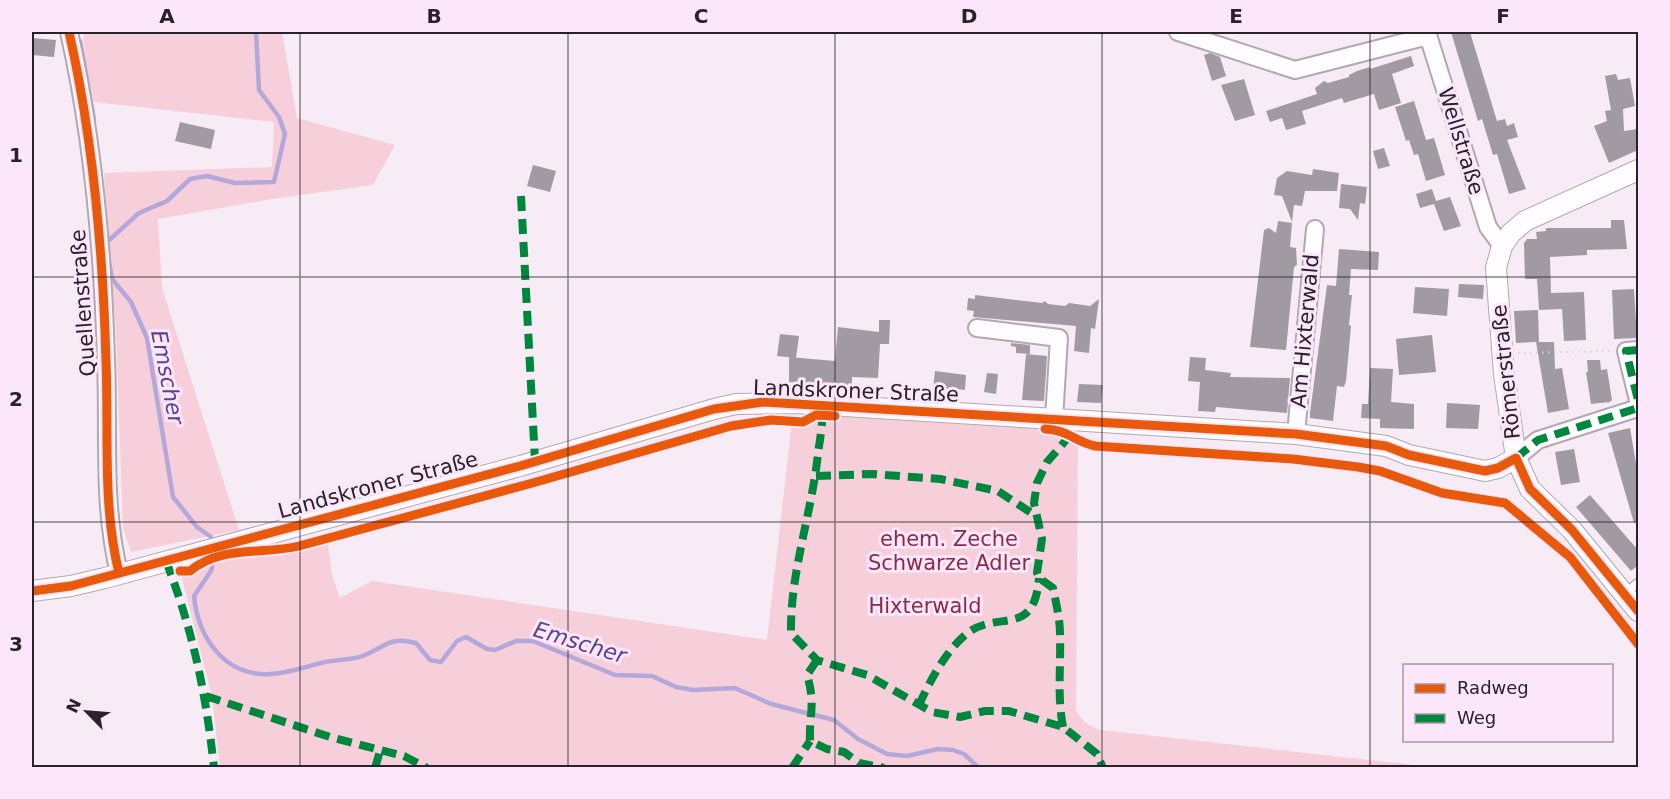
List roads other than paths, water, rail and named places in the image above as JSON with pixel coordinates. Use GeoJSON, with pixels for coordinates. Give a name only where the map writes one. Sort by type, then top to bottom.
{"type":"FeatureCollection","features":[{"type":"Feature","properties":{"kind":"street","name":"Quellenstraße"},"geometry":{"type":"LineString","coordinates":[[69,32],[90,156],[104,297],[110,519],[119,573]]}},
{"type":"Feature","properties":{"kind":"street"},"geometry":{"type":"LineString","coordinates":[[1178,32],[1295,70],[1428,34]]}},
{"type":"Feature","properties":{"kind":"street","name":"Wellstraße"},"geometry":{"type":"LineString","coordinates":[[1428,34],[1488,227],[1502,246]]}},
{"type":"Feature","properties":{"kind":"street"},"geometry":{"type":"LineString","coordinates":[[1502,246],[1511,233],[1525,221],[1638,170]]}},
{"type":"Feature","properties":{"kind":"street","name":"Am Hixterwald"},"geometry":{"type":"LineString","coordinates":[[1296,434],[1315,228]]}},
{"type":"Feature","properties":{"kind":"street","name":"Römerstraße"},"geometry":{"type":"LineString","coordinates":[[1502,246],[1496,268],[1502,353],[1516,458],[1530,489],[1632,588],[1638,611]]}},
{"type":"Feature","properties":{"kind":"street"},"geometry":{"type":"LineString","coordinates":[[977,328],[1059,338],[1054,419]]}},
{"type":"Feature","properties":{"kind":"street"},"geometry":{"type":"LineString","coordinates":[[1632,350],[1638,400]]}},
{"type":"Feature","properties":{"kind":"street","name":"Landskroner Straße"},"geometry":{"type":"LineString","coordinates":[[32,591],[71,586],[418,494],[736,404],[796,403],[1296,434],[1386,446],[1409,455],[1485,471],[1498,468],[1516,458]]}},
{"type":"Feature","properties":{"kind":"street"},"geometry":{"type":"LineString","coordinates":[[1516,458],[1538,440],[1638,408]]}},
{"type":"Feature","properties":{"kind":"waterway","name":"Emscher"},"geometry":{"type":"LineString","coordinates":[[107,242],[139,213],[167,201],[190,179],[207,176],[235,183],[274,182],[285,134],[279,117],[259,90],[256,32]]}},
{"type":"Feature","properties":{"kind":"waterway"},"geometry":{"type":"LineString","coordinates":[[80,41],[94,120]]}},
{"type":"Feature","properties":{"kind":"waterway","name":"Emscher"},"geometry":{"type":"LineString","coordinates":[[109,261],[112,279],[131,302],[147,338],[173,497],[197,527],[211,537]]}},
{"type":"Feature","properties":{"kind":"waterway","name":"Emscher"},"geometry":{"type":"LineString","coordinates":[[214,558],[211,571],[194,596],[197,612],[201,626],[217,652],[227,662],[240,669],[271,674],[290,671],[355,658],[394,641],[416,643],[430,660],[441,662],[457,641],[466,637],[487,649],[495,650],[516,641],[533,641],[615,675],[652,676],[676,687],[693,690],[735,688],[771,704],[834,720],[858,739],[887,754],[907,756],[938,749],[953,750],[964,754],[979,768]]}},
{"type":"Feature","properties":{"kind":"park label","name":"ehem. Zeche Schwarze Adler"},"geometry":{"type":"Point","coordinates":[949,551]}},
{"type":"Feature","properties":{"kind":"park label","name":"Hixterwald"},"geometry":{"type":"Point","coordinates":[925,606]}}]}
